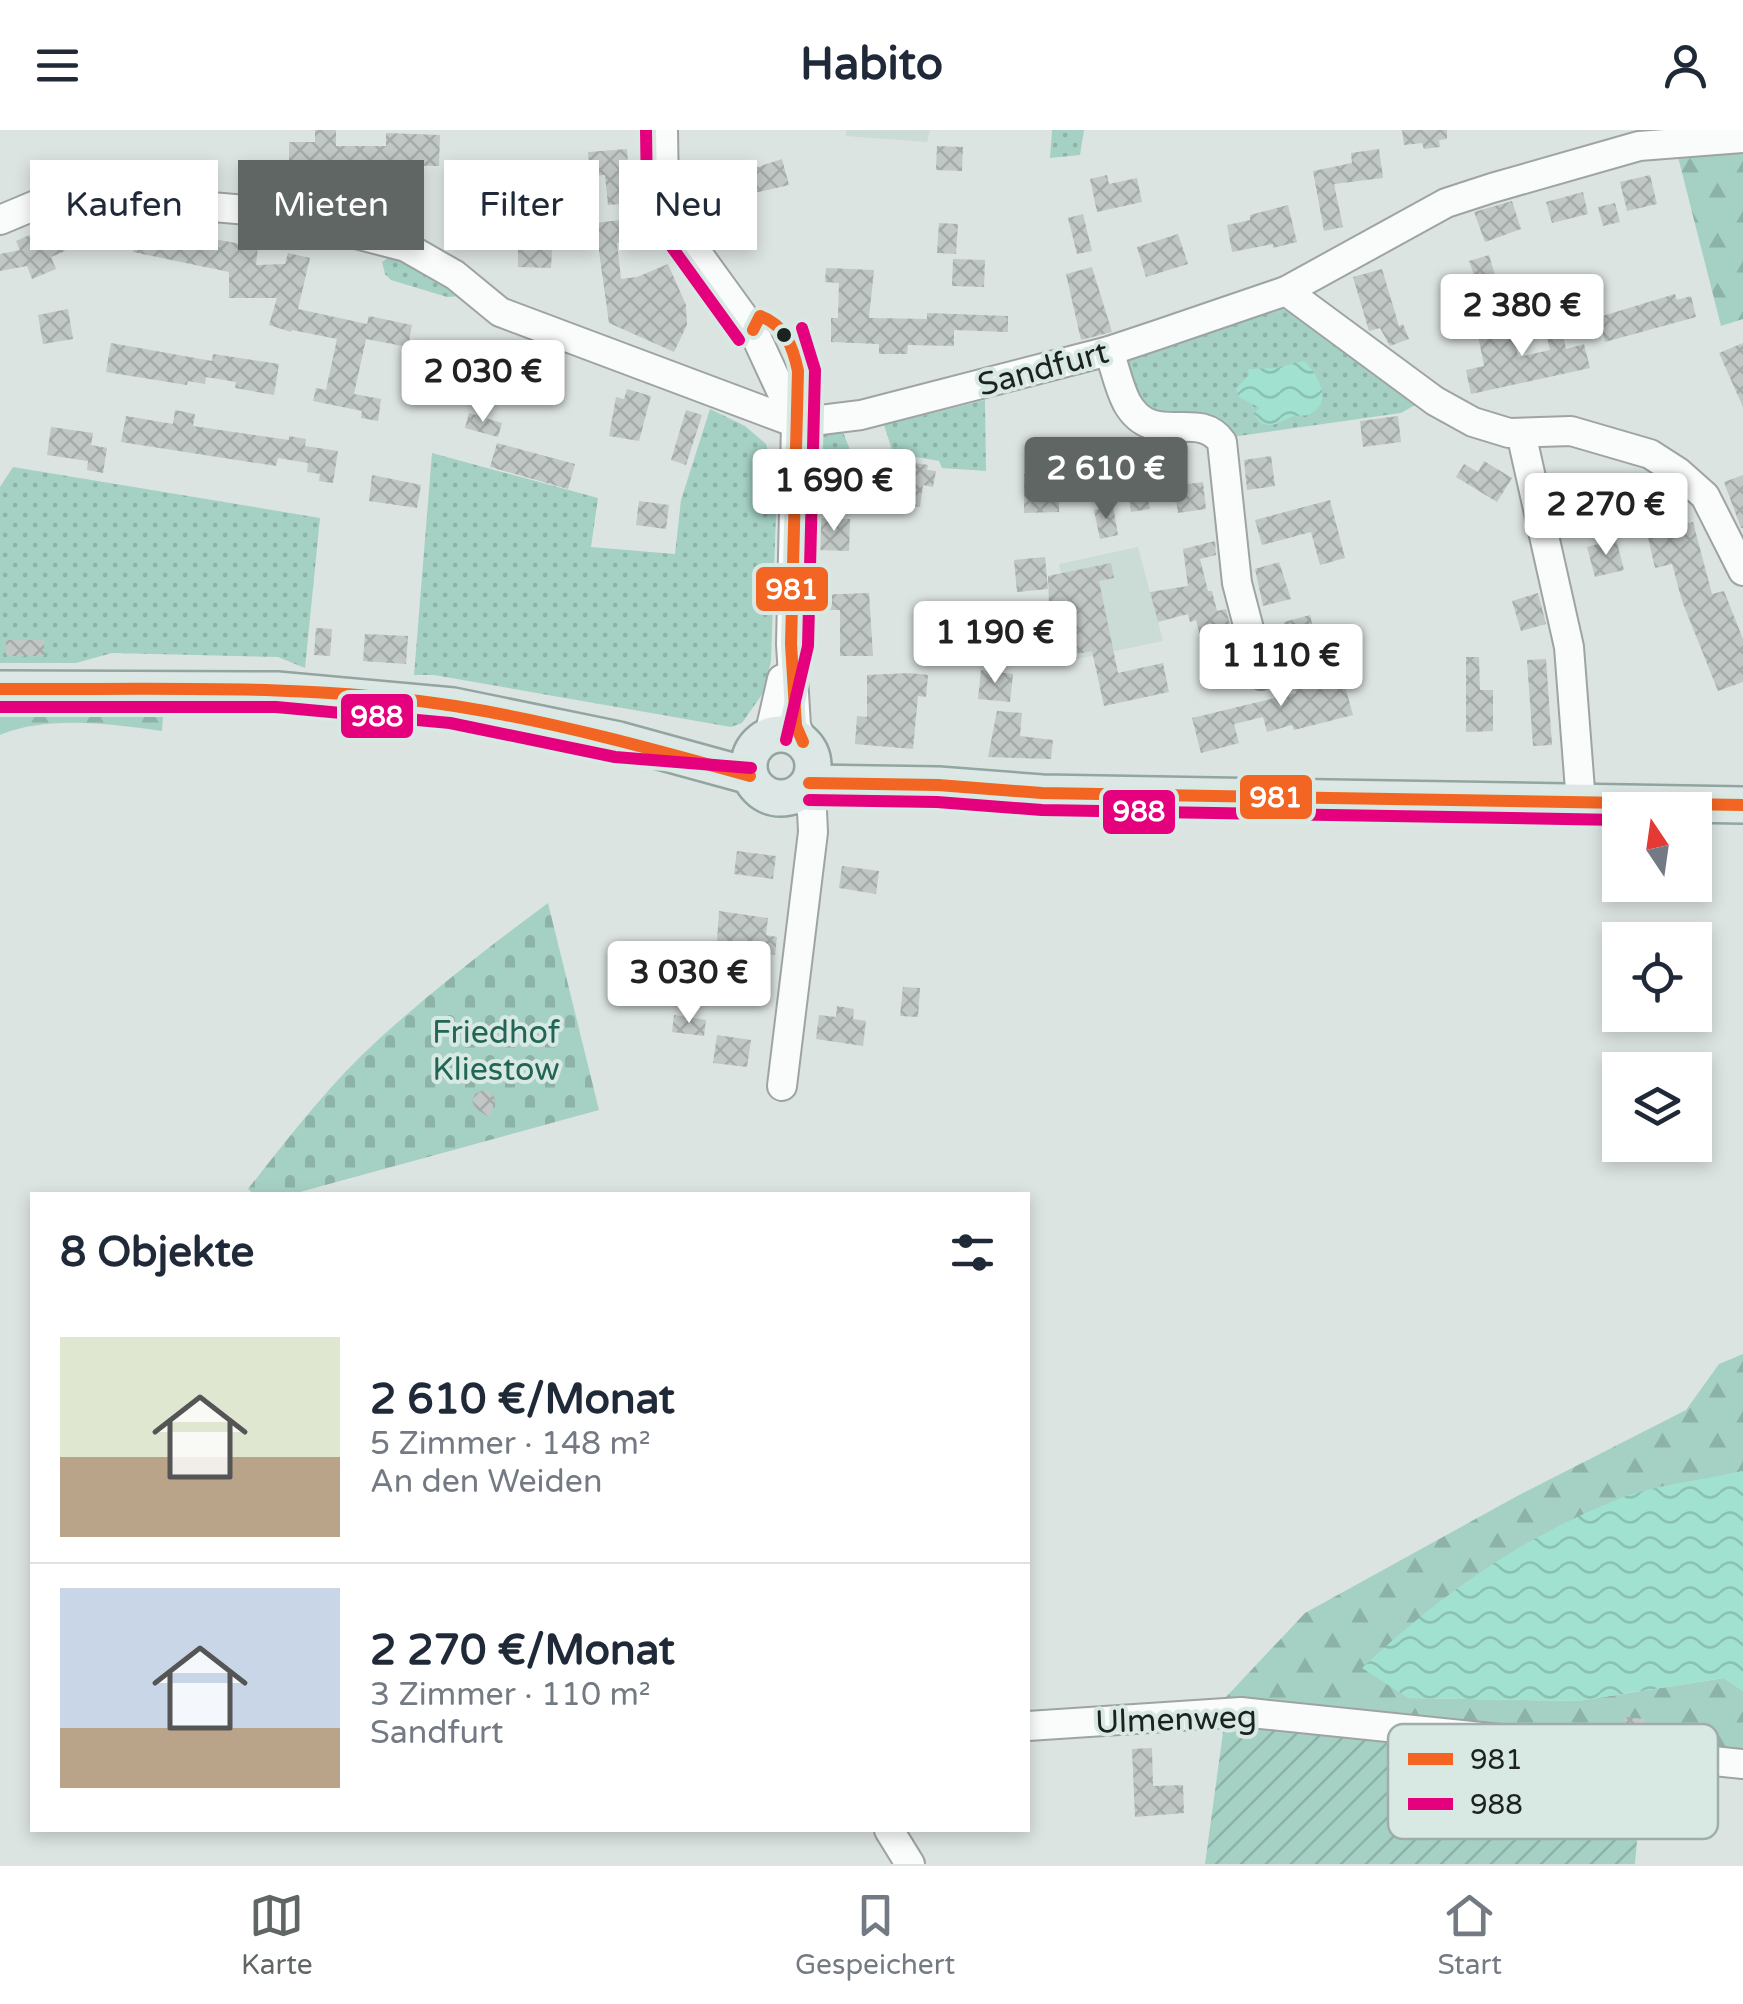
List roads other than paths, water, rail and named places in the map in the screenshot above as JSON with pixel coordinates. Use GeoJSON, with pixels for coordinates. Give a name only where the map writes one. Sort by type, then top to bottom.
{"type":"FeatureCollection","features":[{"type":"Feature","properties":{"kind":"main road"},"geometry":{"type":"LineString","coordinates":[[0,688],[277,690],[453,706],[618,740],[757,754],[787,734],[807,768]]}},
{"type":"Feature","properties":{"kind":"main road"},"geometry":{"type":"LineString","coordinates":[[757,754],[768,796],[786,798],[807,768]]}},
{"type":"Feature","properties":{"kind":"main road"},"geometry":{"type":"LineString","coordinates":[[807,768],[938,785],[1042,793],[1743,805]]}},
{"type":"Feature","properties":{"kind":"street"},"geometry":{"type":"LineString","coordinates":[[663,130],[664,190],[682,232],[753,330],[796,423],[791,644],[796,726],[807,768],[813,832],[782,1086]]}},
{"type":"Feature","properties":{"kind":"street"},"geometry":{"type":"LineString","coordinates":[[1640,146],[1698,130]]}},
{"type":"Feature","properties":{"kind":"street","name":"Sandfurt"},"geometry":{"type":"LineString","coordinates":[[796,423],[861,415],[1109,351],[1286,291],[1446,202],[1640,146],[1743,138]]}},
{"type":"Feature","properties":{"kind":"street"},"geometry":{"type":"LineString","coordinates":[[0,220],[71,194],[271,212],[406,247],[455,275],[500,312],[796,423]]}},
{"type":"Feature","properties":{"kind":"street"},"geometry":{"type":"LineString","coordinates":[[1286,291],[1434,401],[1473,422],[1510,433],[1571,432],[1615,441],[1650,454],[1705,496],[1743,571]]}},
{"type":"Feature","properties":{"kind":"street"},"geometry":{"type":"LineString","coordinates":[[1109,351],[1127,403],[1141,420],[1159,428],[1202,426],[1215,432],[1222,442],[1237,583],[1261,675]]}},
{"type":"Feature","properties":{"kind":"street"},"geometry":{"type":"LineString","coordinates":[[1520,433],[1568,647],[1582,803]]}},
{"type":"Feature","properties":{"kind":"street"},"geometry":{"type":"LineString","coordinates":[[757,754],[791,644]]}},
{"type":"Feature","properties":{"kind":"street","name":"Ulmenweg"},"geometry":{"type":"LineString","coordinates":[[1030,1726],[1241,1712],[1388,1727]]}},
{"type":"Feature","properties":{"kind":"street","name":"Ulmenweg"},"geometry":{"type":"LineString","coordinates":[[1718,1761],[1743,1764]]}},
{"type":"Feature","properties":{"kind":"street"},"geometry":{"type":"LineString","coordinates":[[890,1832],[910,1864]]}},
{"type":"Feature","properties":{"kind":"water"},"geometry":{"type":"Polygon","coordinates":[[[1304,361],[1319,381],[1321,404],[1308,415],[1273,425],[1261,423],[1253,414],[1260,408],[1239,397],[1236,389],[1249,375],[1248,369],[1304,361]]]}},
{"type":"Feature","properties":{"kind":"water"},"geometry":{"type":"Polygon","coordinates":[[[1743,1471],[1743,1691],[1724,1678],[1578,1701],[1408,1698],[1362,1668],[1451,1593],[1546,1533],[1630,1495],[1743,1471]]]}},
{"type":"Feature","properties":{"kind":"park label","name":"Friedhof Kliestow"},"geometry":{"type":"Point","coordinates":[496,1050]}}]}
